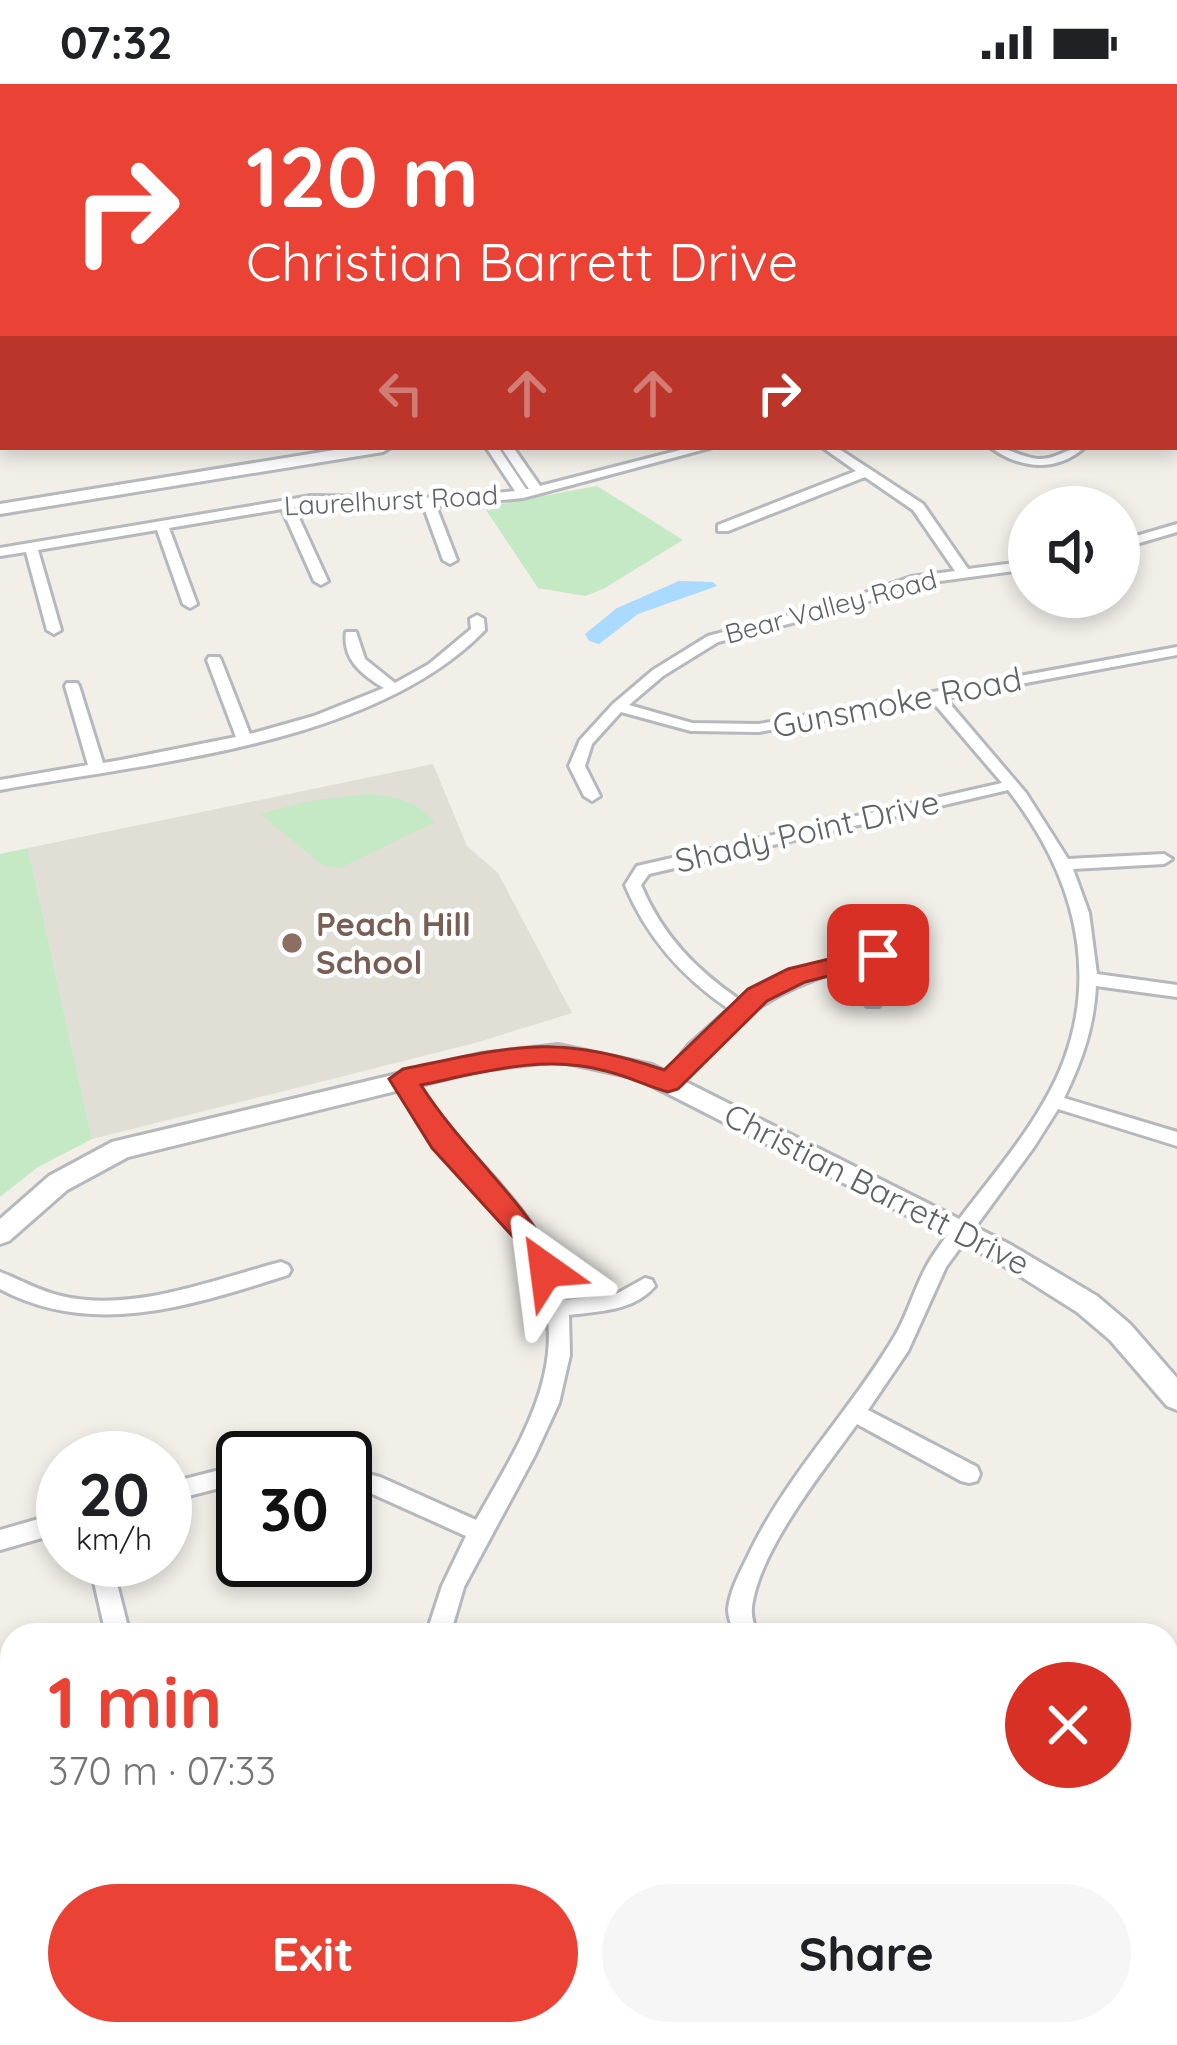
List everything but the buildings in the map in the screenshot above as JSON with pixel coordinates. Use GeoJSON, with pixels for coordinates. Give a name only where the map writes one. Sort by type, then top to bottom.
{"type":"FeatureCollection","features":[{"type":"Feature","properties":{"kind":"street"},"geometry":{"type":"LineString","coordinates":[[495,450],[530,492]]}},
{"type":"Feature","properties":{"kind":"street"},"geometry":{"type":"LineString","coordinates":[[509,450],[530,492]]}},
{"type":"Feature","properties":{"kind":"street","name":"Laurelhurst Road"},"geometry":{"type":"LineString","coordinates":[[0,552],[334,499],[428,502],[530,492],[695,450]]}},
{"type":"Feature","properties":{"kind":"street"},"geometry":{"type":"LineString","coordinates":[[833,450],[918,507],[963,572]]}},
{"type":"Feature","properties":{"kind":"street"},"geometry":{"type":"LineString","coordinates":[[1003,450],[1036,464],[1074,450]]}},
{"type":"Feature","properties":{"kind":"street"},"geometry":{"type":"LineString","coordinates":[[0,509],[336,451]]}},
{"type":"Feature","properties":{"kind":"street"},"geometry":{"type":"LineString","coordinates":[[723,528],[866,472]]}},
{"type":"Feature","properties":{"kind":"street"},"geometry":{"type":"LineString","coordinates":[[428,502],[450,560]]}},
{"type":"Feature","properties":{"kind":"street"},"geometry":{"type":"LineString","coordinates":[[287,505],[321,581]]}},
{"type":"Feature","properties":{"kind":"street"},"geometry":{"type":"LineString","coordinates":[[161,525],[190,604]]}},
{"type":"Feature","properties":{"kind":"street"},"geometry":{"type":"LineString","coordinates":[[1140,539],[1177,528]]}},
{"type":"Feature","properties":{"kind":"street"},"geometry":{"type":"LineString","coordinates":[[31,547],[54,630]]}},
{"type":"Feature","properties":{"kind":"street","name":"Bear Valley Road"},"geometry":{"type":"LineString","coordinates":[[592,796],[579,774],[579,754],[596,727],[685,655],[727,633],[841,606],[904,582],[1008,567]]}},
{"type":"Feature","properties":{"kind":"street"},"geometry":{"type":"LineString","coordinates":[[0,785],[325,719],[394,689],[461,649],[478,631],[478,619]]}},
{"type":"Feature","properties":{"kind":"street"},"geometry":{"type":"LineString","coordinates":[[351,635],[350,646],[361,666],[394,689]]}},
{"type":"Feature","properties":{"kind":"street","name":"Gunsmoke Road"},"geometry":{"type":"LineString","coordinates":[[618,707],[674,724],[730,730],[779,725],[1177,651]]}},
{"type":"Feature","properties":{"kind":"street"},"geometry":{"type":"LineString","coordinates":[[214,660],[244,739]]}},
{"type":"Feature","properties":{"kind":"street"},"geometry":{"type":"LineString","coordinates":[[71,686],[97,766]]}},
{"type":"Feature","properties":{"kind":"street"},"geometry":{"type":"LineString","coordinates":[[743,1623],[739,1612],[758,1560],[901,1344],[936,1266],[1033,1141],[1075,1060],[1089,980],[1081,914],[1063,864],[1011,785],[935,694]]}},
{"type":"Feature","properties":{"kind":"street","name":"Shady Point Drive"},"geometry":{"type":"LineString","coordinates":[[739,1008],[692,976],[670,950],[633,885],[643,870],[1011,785]]}},
{"type":"Feature","properties":{"kind":"street"},"geometry":{"type":"LineString","coordinates":[[1063,864],[1164,859]]}},
{"type":"Feature","properties":{"kind":"street"},"geometry":{"type":"LineString","coordinates":[[668,1082],[739,1008],[797,975],[909,948]]}},
{"type":"Feature","properties":{"kind":"street"},"geometry":{"type":"LineString","coordinates":[[847,962],[873,1002]]}},
{"type":"Feature","properties":{"kind":"street"},"geometry":{"type":"LineString","coordinates":[[1089,980],[1177,991]]}},
{"type":"Feature","properties":{"kind":"street","name":"Christian Barrett Drive"},"geometry":{"type":"LineString","coordinates":[[0,1234],[58,1183],[121,1149],[403,1079],[520,1055],[558,1053],[608,1061],[668,1082],[963,1231],[1087,1304],[1120,1332],[1177,1398]]}},
{"type":"Feature","properties":{"kind":"street"},"geometry":{"type":"LineString","coordinates":[[403,1079],[442,1140],[526,1231],[546,1270],[562,1336],[542,1428],[478,1531],[456,1574],[442,1623]]}},
{"type":"Feature","properties":{"kind":"street"},"geometry":{"type":"LineString","coordinates":[[1056,1102],[1177,1139]]}},
{"type":"Feature","properties":{"kind":"street"},"geometry":{"type":"LineString","coordinates":[[0,1280],[46,1303],[107,1310],[280,1270]]}},
{"type":"Feature","properties":{"kind":"street"},"geometry":{"type":"LineString","coordinates":[[556,1309],[622,1300],[645,1286]]}},
{"type":"Feature","properties":{"kind":"street"},"geometry":{"type":"LineString","coordinates":[[854,1412],[969,1474]]}},
{"type":"Feature","properties":{"kind":"street"},"geometry":{"type":"LineString","coordinates":[[372,1484],[478,1531]]}},
{"type":"Feature","properties":{"kind":"street"},"geometry":{"type":"LineString","coordinates":[[0,1540],[36,1530]]}},
{"type":"Feature","properties":{"kind":"street"},"geometry":{"type":"LineString","coordinates":[[106,1587],[115,1623]]}},
{"type":"Feature","properties":{"kind":"shaded area","name":"Peach Hill School"},"geometry":{"type":"Polygon","coordinates":[[[433,764],[467,846],[498,873],[572,1013],[475,1043],[92,1139],[28,848],[433,764]]]}},
{"type":"Feature","properties":{"kind":"green space"},"geometry":{"type":"Polygon","coordinates":[[[597,486],[683,540],[585,596],[538,588],[484,507],[597,486]]]}},
{"type":"Feature","properties":{"kind":"green space"},"geometry":{"type":"Polygon","coordinates":[[[368,794],[405,801],[435,822],[340,868],[324,866],[260,814],[309,801],[368,794]]]}},
{"type":"Feature","properties":{"kind":"green space"},"geometry":{"type":"Polygon","coordinates":[[[28,848],[92,1139],[38,1167],[0,1197],[0,854],[28,848]]]}},
{"type":"Feature","properties":{"kind":"water"},"geometry":{"type":"Polygon","coordinates":[[[679,581],[717,586],[638,614],[599,644],[589,641],[585,634],[617,608],[679,581]]]}},
{"type":"Feature","properties":{"kind":"place","name":"Peach Hill School"},"geometry":{"type":"Point","coordinates":[292,943]}},
{"type":"Feature","properties":{"kind":"route"},"geometry":{"type":"LineString","coordinates":[[546,1270],[526,1231],[442,1140],[403,1079],[481,1061],[558,1053],[608,1061],[668,1082],[757,995],[797,975],[878,955]]}}]}
